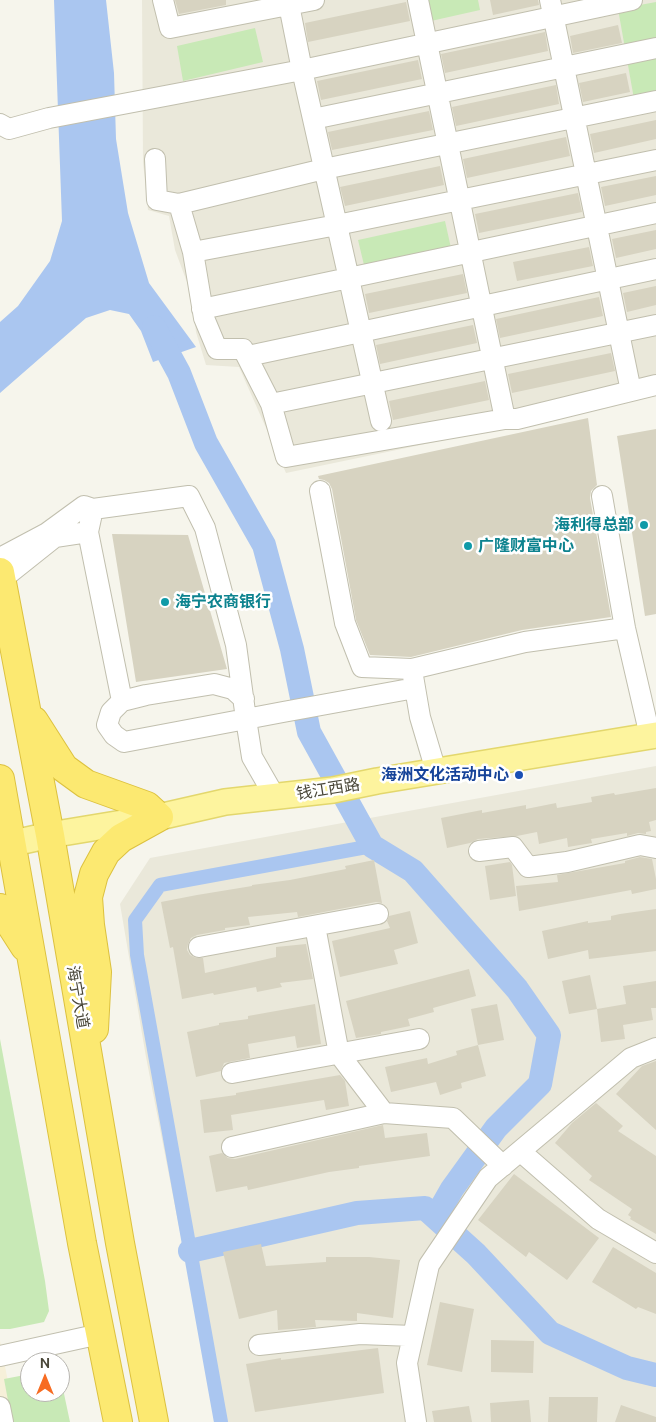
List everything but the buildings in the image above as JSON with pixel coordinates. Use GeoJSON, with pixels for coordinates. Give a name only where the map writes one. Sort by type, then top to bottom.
{"type":"FeatureCollection","features":[{"type":"Feature","properties":{"kind":"highway","name":"海宁大道"},"geometry":{"type":"LineString","coordinates":[[0,570],[50,835],[154,1422]]}},
{"type":"Feature","properties":{"kind":"highway"},"geometry":{"type":"LineString","coordinates":[[25,706],[64,768],[86,784],[147,806],[159,817],[121,838],[106,852],[94,874],[88,897],[97,972],[92,1078]]}},
{"type":"Feature","properties":{"kind":"highway"},"geometry":{"type":"LineString","coordinates":[[0,779],[6,845],[32,960],[82,1243],[118,1422]]}},
{"type":"Feature","properties":{"kind":"highway"},"geometry":{"type":"LineString","coordinates":[[0,908],[32,960]]}},
{"type":"Feature","properties":{"kind":"main road","name":"钱江西路"},"geometry":{"type":"LineString","coordinates":[[6,845],[50,835],[159,817],[225,802],[333,790],[653,735]]}},
{"type":"Feature","properties":{"kind":"street"},"geometry":{"type":"LineString","coordinates":[[164,0],[170,28],[289,2],[314,0]]}},
{"type":"Feature","properties":{"kind":"street"},"geometry":{"type":"LineString","coordinates":[[418,0],[505,419]]}},
{"type":"Feature","properties":{"kind":"street"},"geometry":{"type":"LineString","coordinates":[[0,124],[9,129],[49,118],[302,70],[428,43],[552,8],[632,0]]}},
{"type":"Feature","properties":{"kind":"street"},"geometry":{"type":"LineString","coordinates":[[289,2],[302,70],[381,421]]}},
{"type":"Feature","properties":{"kind":"street"},"geometry":{"type":"LineString","coordinates":[[552,8],[631,392]]}},
{"type":"Feature","properties":{"kind":"street"},"geometry":{"type":"LineString","coordinates":[[313,119],[656,48]]}},
{"type":"Feature","properties":{"kind":"street"},"geometry":{"type":"LineString","coordinates":[[155,159],[158,200],[178,204],[324,169],[656,101]]}},
{"type":"Feature","properties":{"kind":"street"},"geometry":{"type":"LineString","coordinates":[[193,252],[337,225],[656,160]]}},
{"type":"Feature","properties":{"kind":"street"},"geometry":{"type":"LineString","coordinates":[[178,204],[193,252],[204,318],[217,349],[243,349],[248,356],[270,404],[286,457],[505,419],[517,419],[656,385]]}},
{"type":"Feature","properties":{"kind":"street"},"geometry":{"type":"LineString","coordinates":[[202,309],[656,213]]}},
{"type":"Feature","properties":{"kind":"street"},"geometry":{"type":"LineString","coordinates":[[248,356],[656,269]]}},
{"type":"Feature","properties":{"kind":"street"},"geometry":{"type":"LineString","coordinates":[[270,404],[656,326]]}},
{"type":"Feature","properties":{"kind":"street"},"geometry":{"type":"LineString","coordinates":[[320,491],[345,623],[362,667],[414,679]]}},
{"type":"Feature","properties":{"kind":"street"},"geometry":{"type":"LineString","coordinates":[[0,570],[84,506],[93,509],[190,496],[205,528],[236,645],[252,757],[275,797]]}},
{"type":"Feature","properties":{"kind":"street"},"geometry":{"type":"LineString","coordinates":[[602,496],[625,628],[653,735]]}},
{"type":"Feature","properties":{"kind":"street"},"geometry":{"type":"LineString","coordinates":[[93,509],[88,532],[122,701]]}},
{"type":"Feature","properties":{"kind":"street"},"geometry":{"type":"LineString","coordinates":[[0,570],[55,537],[88,532]]}},
{"type":"Feature","properties":{"kind":"street"},"geometry":{"type":"LineString","coordinates":[[244,699],[233,689],[214,684],[146,694],[122,701],[111,712],[107,724],[114,735],[124,742],[333,703],[414,679],[525,642],[625,628]]}},
{"type":"Feature","properties":{"kind":"street"},"geometry":{"type":"LineString","coordinates":[[414,679],[420,717],[436,771]]}},
{"type":"Feature","properties":{"kind":"street"},"geometry":{"type":"LineString","coordinates":[[479,851],[513,847],[528,867],[567,862],[640,846],[656,851]]}},
{"type":"Feature","properties":{"kind":"street"},"geometry":{"type":"LineString","coordinates":[[199,947],[378,914]]}},
{"type":"Feature","properties":{"kind":"street"},"geometry":{"type":"LineString","coordinates":[[315,926],[340,1054],[384,1113]]}},
{"type":"Feature","properties":{"kind":"street"},"geometry":{"type":"LineString","coordinates":[[232,1073],[419,1039]]}},
{"type":"Feature","properties":{"kind":"street"},"geometry":{"type":"LineString","coordinates":[[416,1422],[408,1363],[429,1265],[488,1178],[630,1058],[656,1048]]}},
{"type":"Feature","properties":{"kind":"street"},"geometry":{"type":"LineString","coordinates":[[232,1147],[384,1113],[453,1118],[502,1165]]}},
{"type":"Feature","properties":{"kind":"street"},"geometry":{"type":"LineString","coordinates":[[520,1151],[598,1219],[656,1254]]}},
{"type":"Feature","properties":{"kind":"street"},"geometry":{"type":"LineString","coordinates":[[0,1348],[100,1330]]}},
{"type":"Feature","properties":{"kind":"street"},"geometry":{"type":"LineString","coordinates":[[0,1356],[100,1330]]}},
{"type":"Feature","properties":{"kind":"street"},"geometry":{"type":"LineString","coordinates":[[259,1345],[360,1334],[413,1336]]}},
{"type":"Feature","properties":{"kind":"street"},"geometry":{"type":"LineString","coordinates":[[0,1407],[3,1422]]}},
{"type":"Feature","properties":{"kind":"shaded area"},"geometry":{"type":"Polygon","coordinates":[[[142,0],[656,0],[656,396],[286,473],[239,367],[206,365],[196,332],[191,293],[175,250],[169,216],[148,210],[143,162],[142,0]]]}},
{"type":"Feature","properties":{"kind":"shaded area"},"geometry":{"type":"Polygon","coordinates":[[[656,766],[656,1422],[217,1422],[146,1057],[120,904],[150,858],[656,766]]]}},
{"type":"Feature","properties":{"kind":"shaded area"},"geometry":{"type":"Polygon","coordinates":[[[0,1341],[16,1422],[0,1422],[0,1341]]]}},
{"type":"Feature","properties":{"kind":"green space"},"geometry":{"type":"Polygon","coordinates":[[[428,0],[478,0],[480,10],[431,21],[428,0]]]}},
{"type":"Feature","properties":{"kind":"green space"},"geometry":{"type":"Polygon","coordinates":[[[656,2],[656,95],[634,99],[618,9],[656,2]]]}},
{"type":"Feature","properties":{"kind":"green space"},"geometry":{"type":"Polygon","coordinates":[[[255,28],[263,62],[183,81],[177,46],[255,28]]]}},
{"type":"Feature","properties":{"kind":"green space"},"geometry":{"type":"Polygon","coordinates":[[[445,221],[451,248],[364,265],[358,240],[445,221]]]}},
{"type":"Feature","properties":{"kind":"green space"},"geometry":{"type":"Polygon","coordinates":[[[0,1039],[49,1311],[44,1322],[10,1329],[0,1329],[0,1039]]]}},
{"type":"Feature","properties":{"kind":"green space"},"geometry":{"type":"Polygon","coordinates":[[[20,1376],[20,1402],[66,1402],[70,1422],[12,1422],[4,1379],[20,1376]]]}},
{"type":"Feature","properties":{"kind":"water"},"geometry":{"type":"Polygon","coordinates":[[[54,0],[106,0],[114,73],[116,139],[128,213],[149,283],[196,347],[153,362],[141,331],[129,314],[110,310],[86,318],[0,393],[0,322],[18,306],[50,261],[62,221],[54,0]]]}},
{"type":"Feature","properties":{"kind":"waterway"},"geometry":{"type":"LineString","coordinates":[[154,327],[179,373],[206,443],[264,545],[292,649],[309,732],[372,846],[413,871],[517,989],[549,1035],[540,1084],[496,1128],[452,1189],[436,1217]]}},
{"type":"Feature","properties":{"kind":"waterway"},"geometry":{"type":"LineString","coordinates":[[221,1422],[137,955],[135,920],[160,885],[372,846]]}},
{"type":"Feature","properties":{"kind":"waterway"},"geometry":{"type":"LineString","coordinates":[[190,1251],[357,1213],[425,1208],[476,1254],[550,1333],[627,1368],[656,1375]]}},
{"type":"Feature","properties":{"kind":"place","name":"海利得总部"},"geometry":{"type":"Point","coordinates":[644,525]}},
{"type":"Feature","properties":{"kind":"place","name":"广隆财富中心"},"geometry":{"type":"Point","coordinates":[468,546]}},
{"type":"Feature","properties":{"kind":"place","name":"海宁农商银行"},"geometry":{"type":"Point","coordinates":[165,602]}},
{"type":"Feature","properties":{"kind":"place","name":"海洲文化活动中心"},"geometry":{"type":"Point","coordinates":[519,775]}}]}
